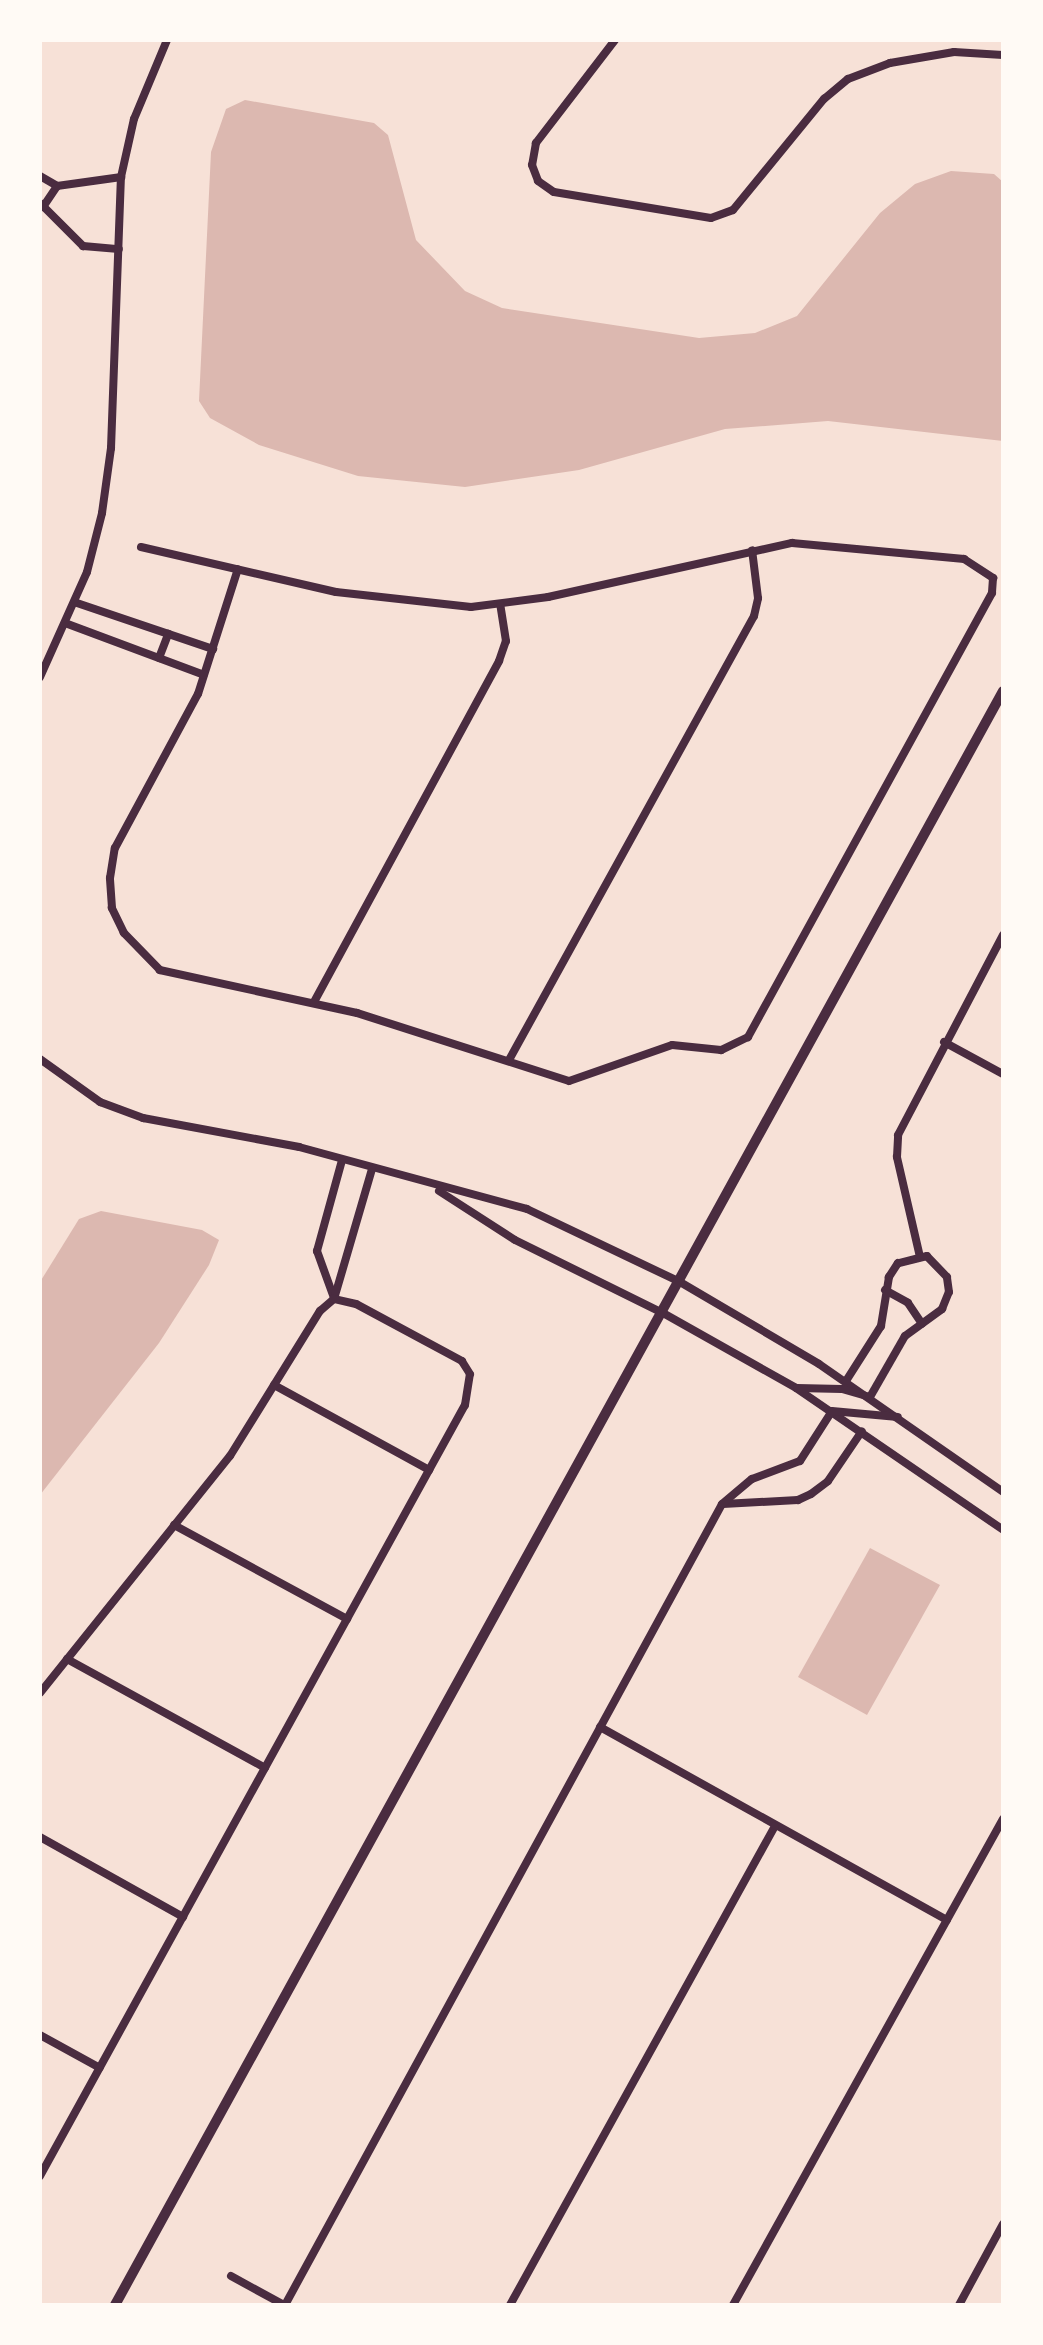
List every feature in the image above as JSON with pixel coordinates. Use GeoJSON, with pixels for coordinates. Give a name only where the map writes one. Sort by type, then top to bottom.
{"type":"FeatureCollection","features":[{"type":"Feature","properties":{"kind":"street"},"geometry":{"type":"LineString","coordinates":[[40,677],[74,602],[102,513],[111,448],[121,177],[134,119],[167,40]]}},
{"type":"Feature","properties":{"kind":"street"},"geometry":{"type":"LineString","coordinates":[[615,40],[546,126],[536,143],[532,165],[538,181],[554,192],[711,218],[733,210],[824,99],[848,79],[890,63],[954,52],[1003,55]]}},
{"type":"Feature","properties":{"kind":"street"},"geometry":{"type":"LineString","coordinates":[[40,176],[57,186],[121,177]]}},
{"type":"Feature","properties":{"kind":"street"},"geometry":{"type":"LineString","coordinates":[[57,186],[42,205],[83,246],[119,249]]}},
{"type":"Feature","properties":{"kind":"street"},"geometry":{"type":"LineString","coordinates":[[141,547],[410,603],[500,604],[792,543],[964,559],[993,578],[992,593],[748,1037],[735,1046],[721,1050],[672,1045],[569,1081],[314,1002],[160,970],[124,933],[112,908],[110,878],[115,848],[179,736],[204,675],[238,569]]}},
{"type":"Feature","properties":{"kind":"street"},"geometry":{"type":"LineString","coordinates":[[509,1060],[754,616],[758,598],[752,550]]}},
{"type":"Feature","properties":{"kind":"street"},"geometry":{"type":"LineString","coordinates":[[74,602],[213,649]]}},
{"type":"Feature","properties":{"kind":"street"},"geometry":{"type":"LineString","coordinates":[[314,1002],[499,661],[506,641],[500,604]]}},
{"type":"Feature","properties":{"kind":"street"},"geometry":{"type":"LineString","coordinates":[[65,623],[204,675]]}},
{"type":"Feature","properties":{"kind":"street"},"geometry":{"type":"LineString","coordinates":[[159,658],[168,634]]}},
{"type":"Feature","properties":{"kind":"street"},"geometry":{"type":"LineString","coordinates":[[115,2305],[1003,691]]}},
{"type":"Feature","properties":{"kind":"street"},"geometry":{"type":"LineString","coordinates":[[920,1257],[897,1157],[898,1135],[944,1042],[1003,935]]}},
{"type":"Feature","properties":{"kind":"street"},"geometry":{"type":"LineString","coordinates":[[944,1042],[1003,1074]]}},
{"type":"Feature","properties":{"kind":"street"},"geometry":{"type":"LineString","coordinates":[[40,1059],[100,1102],[143,1118],[342,1160],[435,1188],[527,1209],[680,1282],[846,1381],[1003,1492]]}},
{"type":"Feature","properties":{"kind":"street"},"geometry":{"type":"LineString","coordinates":[[334,1299],[317,1251],[342,1160]]}},
{"type":"Feature","properties":{"kind":"street"},"geometry":{"type":"LineString","coordinates":[[40,1693],[230,1456],[320,1311],[334,1299],[372,1169]]}},
{"type":"Feature","properties":{"kind":"street"},"geometry":{"type":"LineString","coordinates":[[435,1188],[515,1240],[663,1313],[796,1388],[1003,1530]]}},
{"type":"Feature","properties":{"kind":"street"},"geometry":{"type":"LineString","coordinates":[[846,1381],[881,1326],[885,1290],[898,1263],[920,1257],[940,1267],[949,1292],[942,1309],[905,1336],[870,1397]]}},
{"type":"Feature","properties":{"kind":"street"},"geometry":{"type":"LineString","coordinates":[[885,1290],[908,1303],[922,1324]]}},
{"type":"Feature","properties":{"kind":"street"},"geometry":{"type":"LineString","coordinates":[[40,2176],[429,1470],[471,1388],[462,1361],[356,1304],[334,1299]]}},
{"type":"Feature","properties":{"kind":"street"},"geometry":{"type":"LineString","coordinates":[[274,1385],[429,1470]]}},
{"type":"Feature","properties":{"kind":"street"},"geometry":{"type":"LineString","coordinates":[[796,1388],[842,1389],[870,1397]]}},
{"type":"Feature","properties":{"kind":"street"},"geometry":{"type":"LineString","coordinates":[[832,1411],[898,1417]]}},
{"type":"Feature","properties":{"kind":"street"},"geometry":{"type":"LineString","coordinates":[[231,2276],[284,2305],[722,1504],[752,1479],[800,1461],[832,1411]]}},
{"type":"Feature","properties":{"kind":"street"},"geometry":{"type":"LineString","coordinates":[[722,1504],[798,1500],[811,1494],[828,1481],[862,1431]]}},
{"type":"Feature","properties":{"kind":"street"},"geometry":{"type":"LineString","coordinates":[[174,1525],[347,1619]]}},
{"type":"Feature","properties":{"kind":"street"},"geometry":{"type":"LineString","coordinates":[[67,1659],[265,1768]]}},
{"type":"Feature","properties":{"kind":"street"},"geometry":{"type":"LineString","coordinates":[[600,1727],[947,1920]]}},
{"type":"Feature","properties":{"kind":"street"},"geometry":{"type":"LineString","coordinates":[[733,2305],[1003,1819]]}},
{"type":"Feature","properties":{"kind":"street"},"geometry":{"type":"LineString","coordinates":[[510,2305],[775,1826]]}},
{"type":"Feature","properties":{"kind":"street"},"geometry":{"type":"LineString","coordinates":[[40,1837],[183,1917]]}},
{"type":"Feature","properties":{"kind":"street"},"geometry":{"type":"LineString","coordinates":[[40,2035],[100,2068]]}},
{"type":"Feature","properties":{"kind":"street"},"geometry":{"type":"LineString","coordinates":[[959,2305],[1003,2224]]}},
{"type":"Feature","properties":{"kind":"shaded area"},"geometry":{"type":"Polygon","coordinates":[[[245,100],[374,123],[388,135],[416,240],[465,291],[502,308],[699,338],[755,333],[797,316],[880,213],[915,184],[951,171],[994,174],[1003,182],[1003,441],[828,421],[725,429],[579,470],[465,487],[358,476],[259,445],[210,418],[199,401],[211,152],[226,109],[245,100]]]}},
{"type":"Feature","properties":{"kind":"shaded area"},"geometry":{"type":"Polygon","coordinates":[[[101,1211],[202,1230],[219,1240],[209,1265],[159,1343],[40,1495],[40,1282],[79,1219],[101,1211]]]}},
{"type":"Feature","properties":{"kind":"shaded area"},"geometry":{"type":"Polygon","coordinates":[[[870,1548],[940,1585],[867,1715],[798,1677],[870,1548]]]}}]}
